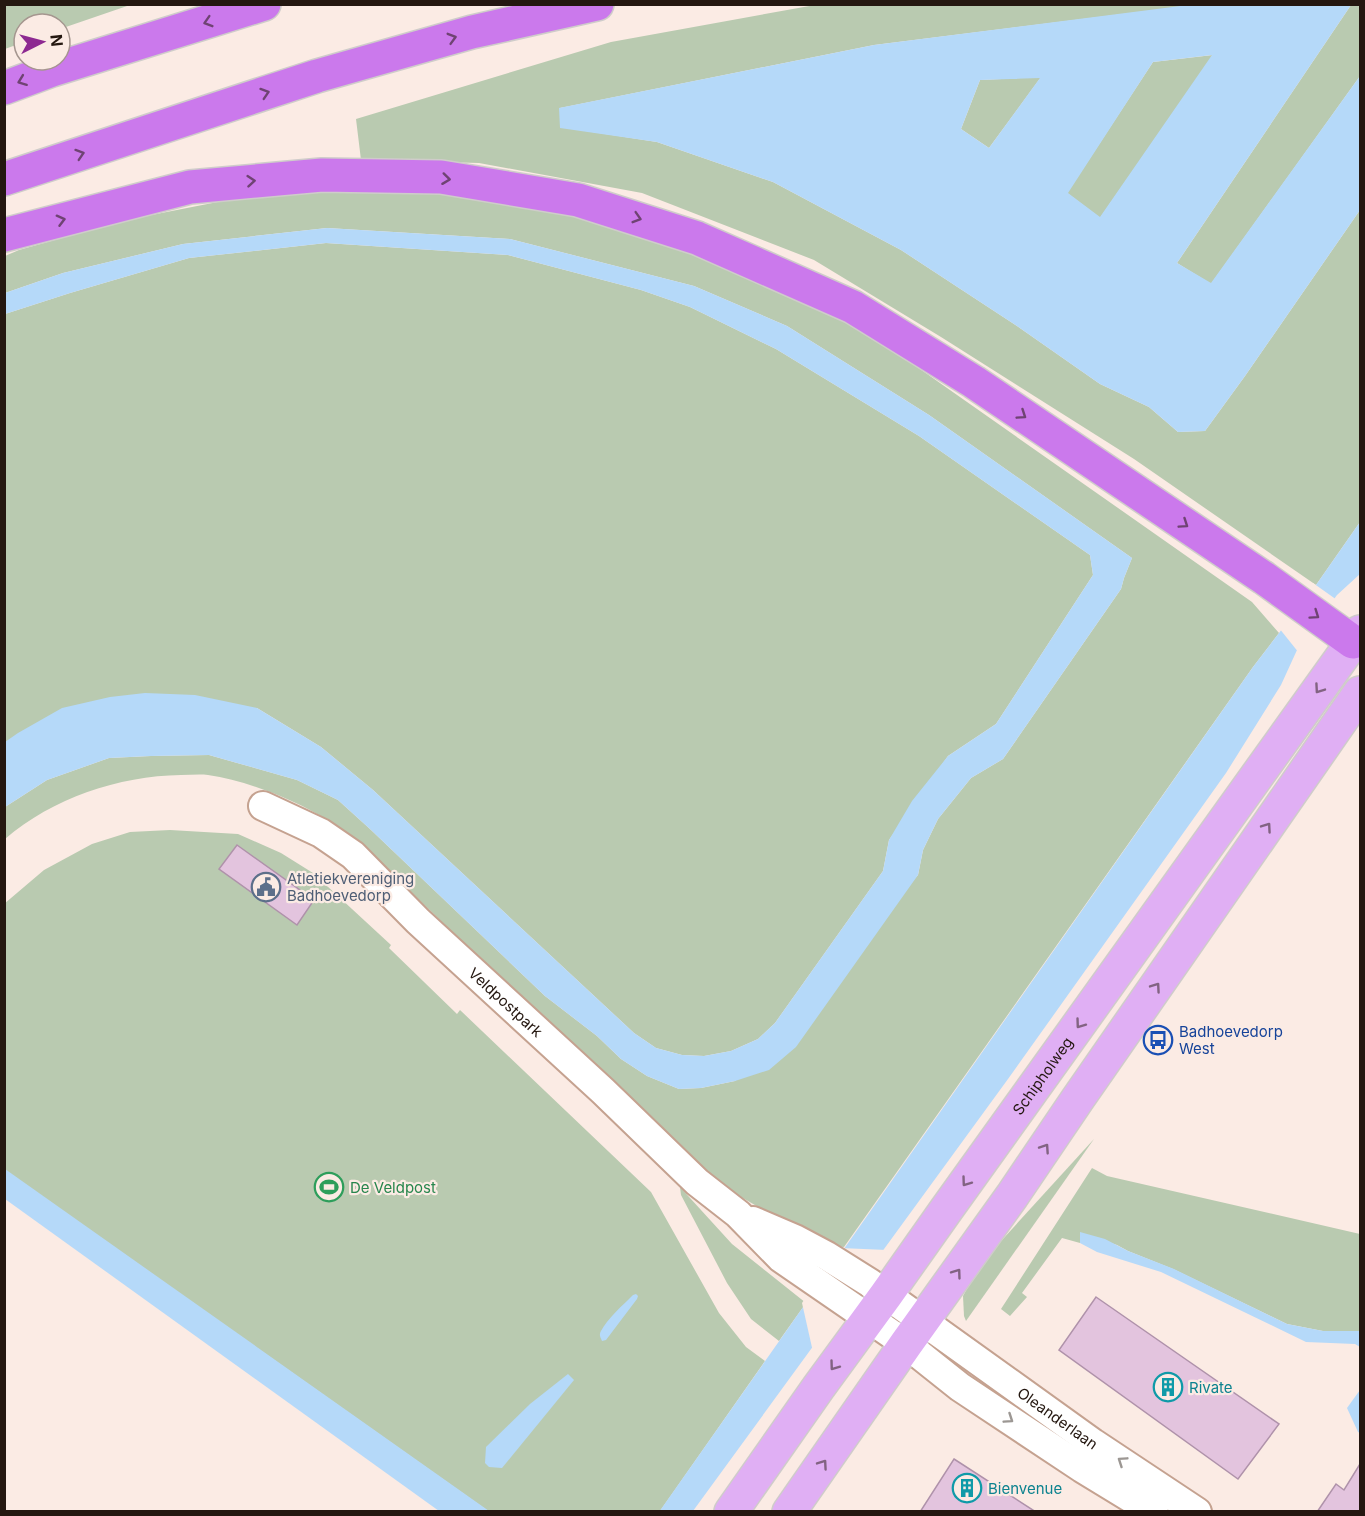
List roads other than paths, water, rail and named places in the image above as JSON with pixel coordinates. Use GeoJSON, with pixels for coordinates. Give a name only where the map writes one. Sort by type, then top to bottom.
{"type":"FeatureCollection","features":[{"type":"Feature","properties":{"kind":"highway"},"geometry":{"type":"LineString","coordinates":[[4,88],[52,70],[264,4]]}},
{"type":"Feature","properties":{"kind":"highway"},"geometry":{"type":"LineString","coordinates":[[4,179],[317,76],[472,33],[597,4]]}},
{"type":"Feature","properties":{"kind":"highway"},"geometry":{"type":"LineString","coordinates":[[4,235],[190,187],[322,175],[441,177],[578,200],[697,238],[852,307],[974,382],[1355,640]]}},
{"type":"Feature","properties":{"kind":"main road","name":"Schipholweg"},"geometry":{"type":"LineString","coordinates":[[731,1512],[869,1301],[946,1210],[1355,640]]}},
{"type":"Feature","properties":{"kind":"main road"},"geometry":{"type":"LineString","coordinates":[[789,1512],[914,1332],[1012,1197],[1360,693]]}},
{"type":"Feature","properties":{"kind":"street","name":"Veldpostpark"},"geometry":{"type":"LineString","coordinates":[[263,806],[321,833],[353,855],[418,921],[603,1091],[697,1182],[738,1214],[781,1258],[820,1267],[914,1332]]}},
{"type":"Feature","properties":{"kind":"street","name":"Oleanderlaan"},"geometry":{"type":"LineString","coordinates":[[914,1332],[970,1393],[1082,1468],[1154,1512]]}},
{"type":"Feature","properties":{"kind":"street","name":"Oleanderlaan"},"geometry":{"type":"LineString","coordinates":[[914,1332],[1093,1443],[1197,1512]]}},
{"type":"Feature","properties":{"kind":"water"},"geometry":{"type":"Polygon","coordinates":[[[1196,4],[1351,5],[1177,263],[1211,283],[1360,76],[1360,210],[1205,431],[1178,432],[1149,407],[1100,384],[901,250],[773,182],[657,142],[560,128],[559,108],[874,45],[1196,4]],[[1212,55],[1153,62],[1068,193],[1100,217],[1212,55]],[[1040,78],[980,80],[961,129],[989,148],[1040,78]]]}},
{"type":"Feature","properties":{"kind":"water"},"geometry":{"type":"Polygon","coordinates":[[[327,228],[510,239],[694,286],[787,326],[929,415],[1132,558],[1121,589],[1003,759],[971,778],[938,819],[923,850],[918,875],[796,1047],[769,1070],[735,1081],[701,1088],[679,1089],[647,1076],[621,1059],[597,1036],[545,996],[338,800],[297,780],[209,755],[109,758],[47,780],[5,807],[5,742],[62,708],[110,697],[145,693],[195,695],[257,708],[321,747],[373,790],[634,1033],[656,1048],[682,1055],[704,1056],[731,1051],[758,1039],[775,1023],[883,871],[889,840],[912,801],[948,756],[996,724],[1093,575],[1090,555],[919,436],[776,349],[690,307],[641,290],[508,255],[326,243],[189,258],[5,314],[5,293],[63,273],[183,244],[327,228]]]}},
{"type":"Feature","properties":{"kind":"water"},"geometry":{"type":"Polygon","coordinates":[[[1360,522],[1360,574],[1337,595],[1297,650],[1281,685],[1226,773],[1008,1079],[693,1511],[659,1512],[1253,667],[1316,585],[1360,522]]]}},
{"type":"Feature","properties":{"kind":"water"},"geometry":{"type":"Polygon","coordinates":[[[5,1169],[489,1511],[439,1511],[5,1199],[5,1169]]]}},
{"type":"Feature","properties":{"kind":"water"},"geometry":{"type":"Polygon","coordinates":[[[1080,1232],[1105,1239],[1128,1251],[1174,1269],[1287,1324],[1323,1331],[1360,1331],[1360,1347],[1355,1344],[1306,1342],[1161,1272],[1097,1252],[1080,1243],[1080,1232]]]}},
{"type":"Feature","properties":{"kind":"water"},"geometry":{"type":"Polygon","coordinates":[[[636,1294],[637,1299],[606,1340],[602,1341],[600,1334],[604,1326],[636,1294]]]}},
{"type":"Feature","properties":{"kind":"water"},"geometry":{"type":"Polygon","coordinates":[[[568,1374],[574,1380],[502,1468],[489,1467],[485,1463],[486,1447],[530,1404],[568,1374]]]}},
{"type":"Feature","properties":{"kind":"water"},"geometry":{"type":"Polygon","coordinates":[[[1360,1390],[1360,1433],[1347,1408],[1360,1390]]]}},
{"type":"Feature","properties":{"kind":"place","name":"Atletiekvereniging Badhoevedorp"},"geometry":{"type":"Point","coordinates":[266,887]}},
{"type":"Feature","properties":{"kind":"place","name":"Badhoevedorp West"},"geometry":{"type":"Point","coordinates":[1158,1040]}},
{"type":"Feature","properties":{"kind":"place","name":"De Veldpost"},"geometry":{"type":"Point","coordinates":[329,1187]}},
{"type":"Feature","properties":{"kind":"place","name":"Rivate"},"geometry":{"type":"Point","coordinates":[1168,1387]}},
{"type":"Feature","properties":{"kind":"place","name":"Bienvenue"},"geometry":{"type":"Point","coordinates":[967,1488]}}]}
